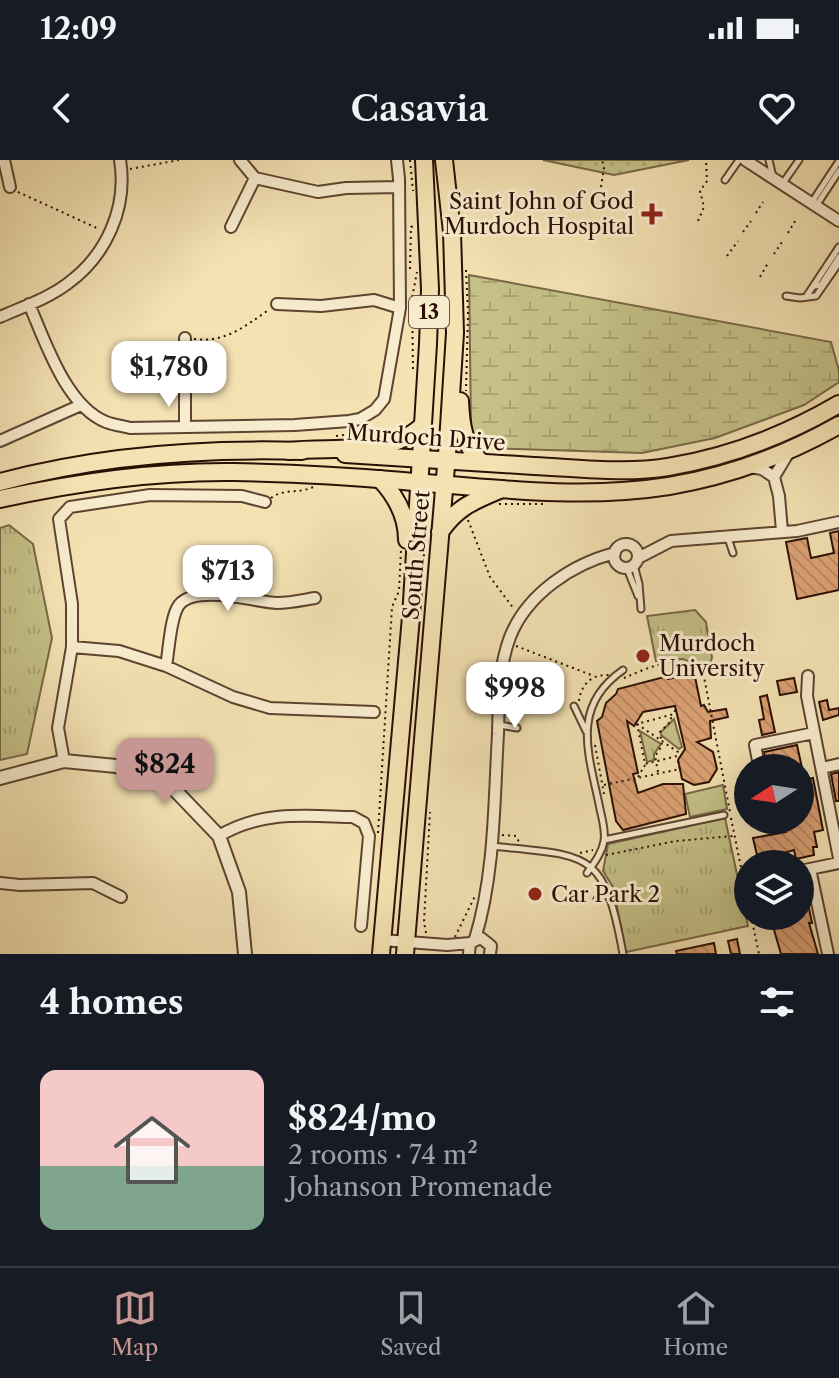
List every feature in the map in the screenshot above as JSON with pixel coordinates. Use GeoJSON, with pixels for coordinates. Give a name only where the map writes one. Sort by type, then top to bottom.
{"type":"FeatureCollection","features":[{"type":"Feature","properties":{"kind":"main road","name":"South Street"},"geometry":{"type":"LineString","coordinates":[[382,947],[411,617],[423,425],[430,289],[424,160]]}},
{"type":"Feature","properties":{"kind":"main road","name":"South Street"},"geometry":{"type":"LineString","coordinates":[[406,948],[447,460],[455,296],[444,160]]}},
{"type":"Feature","properties":{"kind":"main road"},"geometry":{"type":"LineString","coordinates":[[455,296],[461,424],[471,450],[481,462]]}},
{"type":"Feature","properties":{"kind":"main road","name":"Murdoch Drive"},"geometry":{"type":"LineString","coordinates":[[0,482],[117,461],[213,452],[289,451],[604,470],[665,467],[746,448],[777,436],[839,404]]}},
{"type":"Feature","properties":{"kind":"main road"},"geometry":{"type":"LineString","coordinates":[[289,451],[388,444],[416,432],[423,425]]}},
{"type":"Feature","properties":{"kind":"main road","name":"Murdoch Drive"},"geometry":{"type":"LineString","coordinates":[[0,499],[93,481],[171,473],[236,472],[577,493],[624,491],[700,480],[747,466],[790,450],[839,425]]}},
{"type":"Feature","properties":{"kind":"main road"},"geometry":{"type":"LineString","coordinates":[[380,479],[397,501],[405,523],[405,580],[411,617]]}},
{"type":"Feature","properties":{"kind":"main road"},"geometry":{"type":"LineString","coordinates":[[440,532],[463,506],[502,489]]}},
{"type":"Feature","properties":{"kind":"street"},"geometry":{"type":"LineString","coordinates":[[4,160],[10,187]]}},
{"type":"Feature","properties":{"kind":"street"},"geometry":{"type":"LineString","coordinates":[[0,317],[52,294],[81,273],[110,235],[122,189],[120,160]]}},
{"type":"Feature","properties":{"kind":"street"},"geometry":{"type":"LineString","coordinates":[[240,160],[255,178],[318,192],[399,187]]}},
{"type":"Feature","properties":{"kind":"street"},"geometry":{"type":"LineString","coordinates":[[29,304],[68,387],[81,405],[104,421],[130,428],[295,425],[360,419],[375,410],[384,399],[400,308],[397,160]]}},
{"type":"Feature","properties":{"kind":"street"},"geometry":{"type":"LineString","coordinates":[[742,160],[839,221]]}},
{"type":"Feature","properties":{"kind":"street"},"geometry":{"type":"LineString","coordinates":[[231,227],[255,178]]}},
{"type":"Feature","properties":{"kind":"street"},"geometry":{"type":"LineString","coordinates":[[277,304],[321,306],[374,300],[400,308]]}},
{"type":"Feature","properties":{"kind":"street"},"geometry":{"type":"LineString","coordinates":[[185,338],[185,425]]}},
{"type":"Feature","properties":{"kind":"street"},"geometry":{"type":"LineString","coordinates":[[0,441],[81,405]]}},
{"type":"Feature","properties":{"kind":"street"},"geometry":{"type":"LineString","coordinates":[[782,531],[774,477],[790,450]]}},
{"type":"Feature","properties":{"kind":"street"},"geometry":{"type":"LineString","coordinates":[[747,466],[762,469],[774,477]]}},
{"type":"Feature","properties":{"kind":"street"},"geometry":{"type":"LineString","coordinates":[[64,761],[58,728],[72,647],[72,604],[59,519],[70,507],[150,495],[242,496],[265,502]]}},
{"type":"Feature","properties":{"kind":"street"},"geometry":{"type":"LineString","coordinates":[[597,560],[620,566],[671,541],[797,531],[839,522]]}},
{"type":"Feature","properties":{"kind":"street"},"geometry":{"type":"LineString","coordinates":[[474,945],[491,846],[500,674],[510,638],[520,617],[558,577],[615,553],[623,545],[635,557]]}},
{"type":"Feature","properties":{"kind":"street"},"geometry":{"type":"LineString","coordinates":[[615,553],[615,561],[620,566]]}},
{"type":"Feature","properties":{"kind":"street"},"geometry":{"type":"LineString","coordinates":[[166,666],[175,614],[180,604],[191,597],[226,595],[279,603],[315,598]]}},
{"type":"Feature","properties":{"kind":"street"},"geometry":{"type":"LineString","coordinates":[[72,647],[119,651],[166,666],[233,697],[270,708],[374,712]]}},
{"type":"Feature","properties":{"kind":"street"},"geometry":{"type":"LineString","coordinates":[[808,676],[807,696],[839,860],[814,867]]}},
{"type":"Feature","properties":{"kind":"street"},"geometry":{"type":"LineString","coordinates":[[757,754],[755,745],[814,733]]}},
{"type":"Feature","properties":{"kind":"street"},"geometry":{"type":"LineString","coordinates":[[0,778],[64,761],[116,766],[172,787],[219,836],[239,892],[245,954]]}},
{"type":"Feature","properties":{"kind":"street"},"geometry":{"type":"LineString","coordinates":[[822,768],[839,764]]}},
{"type":"Feature","properties":{"kind":"street"},"geometry":{"type":"LineString","coordinates":[[219,836],[260,818],[353,817],[364,823],[369,836],[361,926]]}},
{"type":"Feature","properties":{"kind":"street"},"geometry":{"type":"LineString","coordinates":[[0,883],[93,883],[121,897]]}},
{"type":"Feature","properties":{"kind":"street"},"geometry":{"type":"LineString","coordinates":[[814,892],[828,954]]}},
{"type":"Feature","properties":{"kind":"street"},"geometry":{"type":"LineString","coordinates":[[406,948],[428,943],[491,946],[490,954]]}},
{"type":"Feature","properties":{"kind":"street"},"geometry":{"type":"LineString","coordinates":[[382,947],[474,945]]}},
{"type":"Feature","properties":{"kind":"lane"},"geometry":{"type":"LineString","coordinates":[[725,180],[742,160]]}},
{"type":"Feature","properties":{"kind":"lane"},"geometry":{"type":"LineString","coordinates":[[769,160],[778,181],[799,160]]}},
{"type":"Feature","properties":{"kind":"lane"},"geometry":{"type":"LineString","coordinates":[[791,160],[793,168]]}},
{"type":"Feature","properties":{"kind":"lane"},"geometry":{"type":"LineString","coordinates":[[814,204],[839,161]]}},
{"type":"Feature","properties":{"kind":"lane"},"geometry":{"type":"LineString","coordinates":[[814,204],[839,171]]}},
{"type":"Feature","properties":{"kind":"lane"},"geometry":{"type":"LineString","coordinates":[[805,298],[839,247]]}},
{"type":"Feature","properties":{"kind":"lane"},"geometry":{"type":"LineString","coordinates":[[814,286],[821,285],[839,260]]}},
{"type":"Feature","properties":{"kind":"lane"},"geometry":{"type":"LineString","coordinates":[[786,296],[811,298],[820,293],[839,260]]}},
{"type":"Feature","properties":{"kind":"lane"},"geometry":{"type":"LineString","coordinates":[[727,535],[733,553]]}},
{"type":"Feature","properties":{"kind":"lane"},"geometry":{"type":"LineString","coordinates":[[635,557],[641,609]]}},
{"type":"Feature","properties":{"kind":"lane"},"geometry":{"type":"LineString","coordinates":[[620,566],[628,571],[640,600]]}},
{"type":"Feature","properties":{"kind":"lane"},"geometry":{"type":"LineString","coordinates":[[587,873],[600,854],[605,832],[586,746],[586,732],[594,701],[610,679],[623,670]]}},
{"type":"Feature","properties":{"kind":"lane"},"geometry":{"type":"LineString","coordinates":[[574,706],[586,732]]}},
{"type":"Feature","properties":{"kind":"lane"},"geometry":{"type":"LineString","coordinates":[[498,725],[517,728]]}},
{"type":"Feature","properties":{"kind":"lane"},"geometry":{"type":"LineString","coordinates":[[604,840],[724,815]]}},
{"type":"Feature","properties":{"kind":"lane"},"geometry":{"type":"LineString","coordinates":[[491,846],[556,853],[580,859],[592,866],[610,894],[623,954]]}},
{"type":"Feature","properties":{"kind":"lane"},"geometry":{"type":"LineString","coordinates":[[597,899],[610,894]]}},
{"type":"Feature","properties":{"kind":"path"},"geometry":{"type":"LineString","coordinates":[[129,170],[179,160]]}},
{"type":"Feature","properties":{"kind":"path"},"geometry":{"type":"LineString","coordinates":[[410,160],[414,199]]}},
{"type":"Feature","properties":{"kind":"path"},"geometry":{"type":"LineString","coordinates":[[601,187],[602,160]]}},
{"type":"Feature","properties":{"kind":"path"},"geometry":{"type":"LineString","coordinates":[[698,221],[704,207],[700,191],[707,181],[706,160]]}},
{"type":"Feature","properties":{"kind":"path"},"geometry":{"type":"LineString","coordinates":[[10,187],[25,197],[110,235]]}},
{"type":"Feature","properties":{"kind":"path"},"geometry":{"type":"LineString","coordinates":[[756,213],[763,202]]}},
{"type":"Feature","properties":{"kind":"path"},"geometry":{"type":"LineString","coordinates":[[743,232],[751,221]]}},
{"type":"Feature","properties":{"kind":"path"},"geometry":{"type":"LineString","coordinates":[[788,233],[795,221]]}},
{"type":"Feature","properties":{"kind":"path"},"geometry":{"type":"LineString","coordinates":[[400,272],[408,272],[412,266],[411,227],[419,225]]}},
{"type":"Feature","properties":{"kind":"path"},"geometry":{"type":"LineString","coordinates":[[727,256],[738,241]]}},
{"type":"Feature","properties":{"kind":"path"},"geometry":{"type":"LineString","coordinates":[[774,254],[782,242]]}},
{"type":"Feature","properties":{"kind":"path"},"geometry":{"type":"LineString","coordinates":[[415,377],[412,365],[412,298],[419,261]]}},
{"type":"Feature","properties":{"kind":"path"},"geometry":{"type":"LineString","coordinates":[[760,277],[768,263]]}},
{"type":"Feature","properties":{"kind":"path"},"geometry":{"type":"LineString","coordinates":[[185,338],[210,341],[230,336],[277,304]]}},
{"type":"Feature","properties":{"kind":"path"},"geometry":{"type":"LineString","coordinates":[[328,440],[339,434],[364,432],[360,419]]}},
{"type":"Feature","properties":{"kind":"path"},"geometry":{"type":"LineString","coordinates":[[265,502],[280,491],[303,492],[315,483]]}},
{"type":"Feature","properties":{"kind":"path"},"geometry":{"type":"LineString","coordinates":[[465,512],[490,577],[520,617]]}},
{"type":"Feature","properties":{"kind":"path"},"geometry":{"type":"LineString","coordinates":[[377,844],[392,607],[399,591],[401,547]]}},
{"type":"Feature","properties":{"kind":"path"},"geometry":{"type":"LineString","coordinates":[[517,638],[514,645],[594,676]]}},
{"type":"Feature","properties":{"kind":"path"},"geometry":{"type":"LineString","coordinates":[[621,680],[658,664],[678,663],[698,669],[704,677],[737,850]]}},
{"type":"Feature","properties":{"kind":"path"},"geometry":{"type":"LineString","coordinates":[[658,773],[656,754],[662,747],[660,732],[671,721],[676,707]]}},
{"type":"Feature","properties":{"kind":"path"},"geometry":{"type":"LineString","coordinates":[[637,724],[671,716]]}},
{"type":"Feature","properties":{"kind":"path"},"geometry":{"type":"LineString","coordinates":[[603,785],[680,769],[678,752],[637,724]]}},
{"type":"Feature","properties":{"kind":"path"},"geometry":{"type":"LineString","coordinates":[[637,724],[645,764],[637,778]]}},
{"type":"Feature","properties":{"kind":"path"},"geometry":{"type":"LineString","coordinates":[[595,742],[605,796]]}},
{"type":"Feature","properties":{"kind":"path"},"geometry":{"type":"LineString","coordinates":[[645,764],[677,756]]}},
{"type":"Feature","properties":{"kind":"path"},"geometry":{"type":"LineString","coordinates":[[428,943],[424,922],[429,806]]}},
{"type":"Feature","properties":{"kind":"path"},"geometry":{"type":"LineString","coordinates":[[492,834],[516,836],[522,844]]}},
{"type":"Feature","properties":{"kind":"path"},"geometry":{"type":"LineString","coordinates":[[574,850],[582,853],[594,849],[600,854],[613,855],[676,841],[734,836]]}},
{"type":"Feature","properties":{"kind":"path"},"geometry":{"type":"LineString","coordinates":[[454,945],[456,932],[477,888]]}},
{"type":"Feature","properties":{"kind":"path"},"geometry":{"type":"LineString","coordinates":[[754,930],[759,954]]}},
{"type":"Feature","properties":{"kind":"green space"},"geometry":{"type":"Polygon","coordinates":[[[543,160],[689,160],[614,175],[543,160]]]}},
{"type":"Feature","properties":{"kind":"green space"},"geometry":{"type":"Polygon","coordinates":[[[469,275],[831,342],[839,382],[804,405],[715,438],[642,453],[487,448],[476,440],[471,428],[469,275]]]}},
{"type":"Feature","properties":{"kind":"green space"},"geometry":{"type":"Polygon","coordinates":[[[9,525],[33,544],[52,638],[27,754],[0,760],[0,528],[9,525]]]}},
{"type":"Feature","properties":{"kind":"green space"},"geometry":{"type":"Polygon","coordinates":[[[695,610],[706,622],[712,658],[710,663],[701,667],[683,659],[656,661],[647,616],[695,610]]]}},
{"type":"Feature","properties":{"kind":"green space"},"geometry":{"type":"Polygon","coordinates":[[[674,719],[682,747],[679,749],[661,735],[674,719]]]}},
{"type":"Feature","properties":{"kind":"green space"},"geometry":{"type":"Polygon","coordinates":[[[640,731],[661,744],[654,754],[654,760],[647,762],[640,731]]]}},
{"type":"Feature","properties":{"kind":"green space"},"geometry":{"type":"Polygon","coordinates":[[[723,785],[727,809],[690,817],[685,794],[723,785]]]}},
{"type":"Feature","properties":{"kind":"green space"},"geometry":{"type":"Polygon","coordinates":[[[725,818],[734,860],[734,929],[626,952],[613,887],[603,871],[608,844],[725,818]]]}},
{"type":"Feature","properties":{"kind":"building"},"geometry":{"type":"Polygon","coordinates":[[[839,531],[839,590],[797,599],[786,542],[807,538],[811,558],[834,553],[830,533],[839,531]]]}},
{"type":"Feature","properties":{"kind":"building"},"geometry":{"type":"Polygon","coordinates":[[[692,674],[701,706],[704,705],[708,712],[726,709],[728,717],[710,721],[711,738],[697,742],[713,752],[717,769],[709,782],[694,785],[682,779],[678,760],[685,749],[675,706],[643,712],[634,726],[627,721],[638,773],[633,774],[638,793],[663,784],[683,784],[686,814],[623,830],[616,821],[597,721],[618,689],[668,676],[668,679],[692,674]]]}},
{"type":"Feature","properties":{"kind":"building"},"geometry":{"type":"Polygon","coordinates":[[[794,678],[797,692],[780,695],[777,681],[794,678]]]}},
{"type":"Feature","properties":{"kind":"building"},"geometry":{"type":"Polygon","coordinates":[[[767,695],[775,732],[762,735],[759,720],[764,719],[760,697],[767,695]]]}},
{"type":"Feature","properties":{"kind":"building"},"geometry":{"type":"Polygon","coordinates":[[[827,700],[829,710],[839,708],[839,715],[823,720],[819,702],[827,700]]]}},
{"type":"Feature","properties":{"kind":"building"},"geometry":{"type":"Polygon","coordinates":[[[797,745],[799,754],[764,754],[797,745]]]}},
{"type":"Feature","properties":{"kind":"building"},"geometry":{"type":"Polygon","coordinates":[[[839,772],[839,801],[836,801],[831,774],[839,772]]]}},
{"type":"Feature","properties":{"kind":"building"},"geometry":{"type":"Polygon","coordinates":[[[814,783],[823,830],[814,832],[814,783]]]}},
{"type":"Feature","properties":{"kind":"building"},"geometry":{"type":"Polygon","coordinates":[[[814,832],[817,847],[813,847],[813,850],[756,850],[753,838],[814,832]]]}},
{"type":"Feature","properties":{"kind":"building"},"geometry":{"type":"Polygon","coordinates":[[[774,930],[811,930],[818,954],[781,954],[774,930]]]}},
{"type":"Feature","properties":{"kind":"building"},"geometry":{"type":"Polygon","coordinates":[[[737,939],[740,954],[731,954],[728,941],[737,939]]]}},
{"type":"Feature","properties":{"kind":"building"},"geometry":{"type":"Polygon","coordinates":[[[714,943],[716,954],[677,954],[676,951],[714,943]]]}},
{"type":"Feature","properties":{"kind":"place","name":"Saint John of God Murdoch Hospital"},"geometry":{"type":"Point","coordinates":[652,214]}},
{"type":"Feature","properties":{"kind":"place","name":"Murdoch University"},"geometry":{"type":"Point","coordinates":[643,656]}},
{"type":"Feature","properties":{"kind":"place","name":"Car Park 2"},"geometry":{"type":"Point","coordinates":[535,894]}}]}
